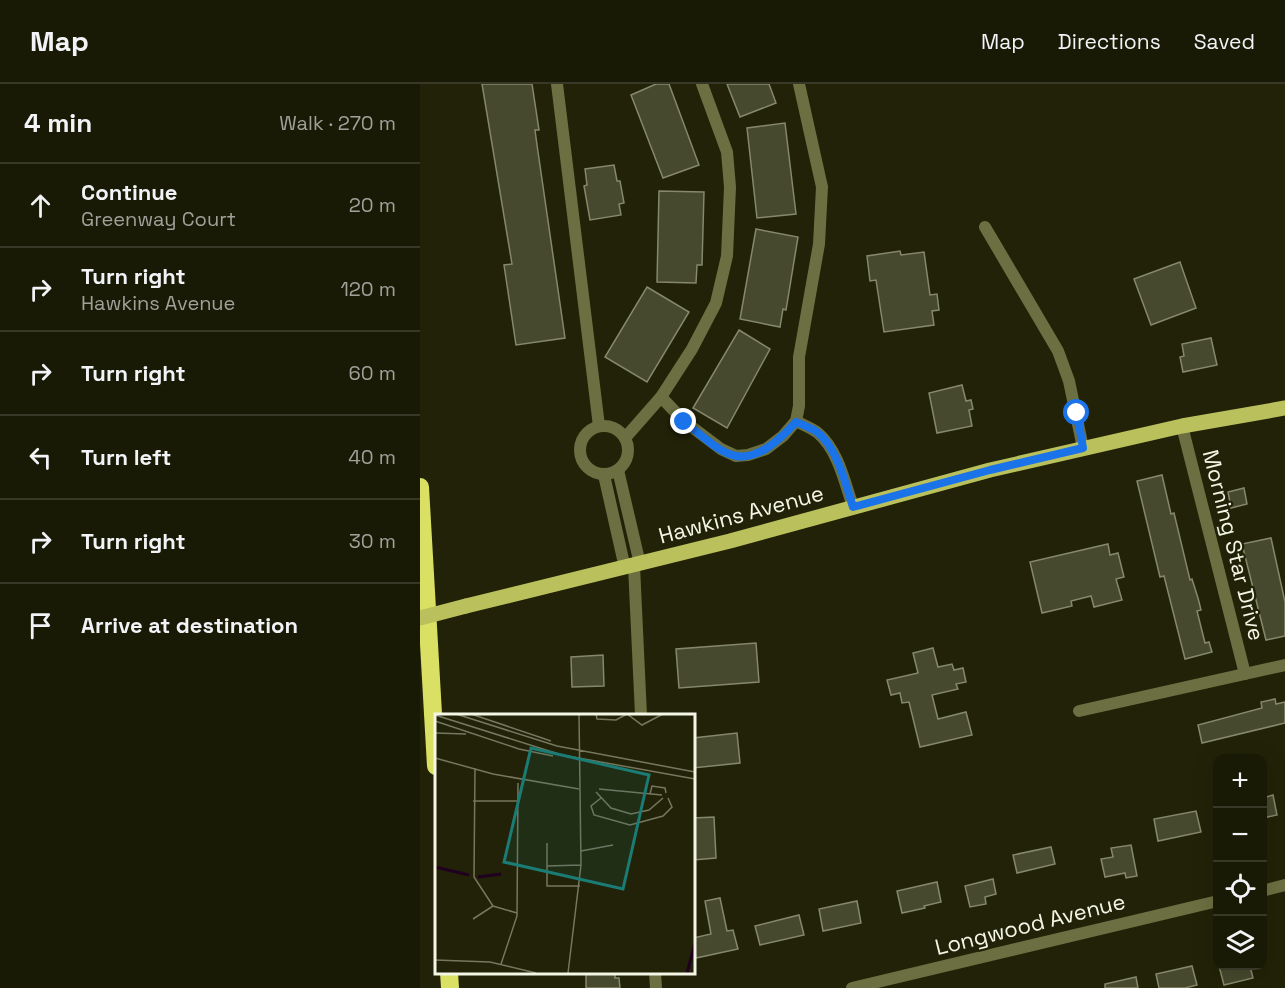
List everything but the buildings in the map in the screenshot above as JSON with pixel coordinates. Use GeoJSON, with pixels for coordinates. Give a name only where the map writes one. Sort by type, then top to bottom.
{"type":"FeatureCollection","features":[{"type":"Feature","properties":{"kind":"highway"},"geometry":{"type":"LineString","coordinates":[[420,487],[435,749]]}},
{"type":"Feature","properties":{"kind":"highway"},"geometry":{"type":"LineString","coordinates":[[449,973],[450,988]]}},
{"type":"Feature","properties":{"kind":"main road","name":"Hawkins Avenue"},"geometry":{"type":"LineString","coordinates":[[420,618],[633,566],[990,470],[1182,426],[1285,408]]}},
{"type":"Feature","properties":{"kind":"street"},"geometry":{"type":"LineString","coordinates":[[557,84],[599,426]]}},
{"type":"Feature","properties":{"kind":"street"},"geometry":{"type":"LineString","coordinates":[[625,438],[661,397],[692,350],[716,303],[727,256],[730,187],[727,152],[702,84]]}},
{"type":"Feature","properties":{"kind":"street"},"geometry":{"type":"LineString","coordinates":[[661,397],[684,422],[721,449],[736,456],[766,449],[796,422],[799,406],[799,357],[819,244],[822,187],[799,84]]}},
{"type":"Feature","properties":{"kind":"street"},"geometry":{"type":"LineString","coordinates":[[985,227],[1058,351],[1069,381],[1083,448]]}},
{"type":"Feature","properties":{"kind":"street"},"geometry":{"type":"LineString","coordinates":[[796,422],[817,432],[829,445],[842,472],[853,507]]}},
{"type":"Feature","properties":{"kind":"street"},"geometry":{"type":"LineString","coordinates":[[599,426],[613,427],[625,438],[628,455],[625,463],[618,470],[604,475],[589,470],[580,457],[579,450],[589,430],[599,426]]}},
{"type":"Feature","properties":{"kind":"street","name":"Morning Star Drive"},"geometry":{"type":"LineString","coordinates":[[1182,426],[1245,674]]}},
{"type":"Feature","properties":{"kind":"street"},"geometry":{"type":"LineString","coordinates":[[618,470],[633,566],[641,714]]}},
{"type":"Feature","properties":{"kind":"street"},"geometry":{"type":"LineString","coordinates":[[604,475],[633,566]]}},
{"type":"Feature","properties":{"kind":"street"},"geometry":{"type":"LineString","coordinates":[[1079,711],[1285,665]]}},
{"type":"Feature","properties":{"kind":"street"},"geometry":{"type":"LineString","coordinates":[[1267,890],[1285,885]]}},
{"type":"Feature","properties":{"kind":"street","name":"Longwood Avenue"},"geometry":{"type":"LineString","coordinates":[[852,988],[1213,902]]}},
{"type":"Feature","properties":{"kind":"street"},"geometry":{"type":"LineString","coordinates":[[655,973],[656,988]]}},
{"type":"Feature","properties":{"kind":"route"},"geometry":{"type":"LineString","coordinates":[[684,422],[721,449],[736,456],[766,449],[796,422],[817,432],[829,445],[842,472],[853,507],[1083,448],[1077,413]]}}]}
